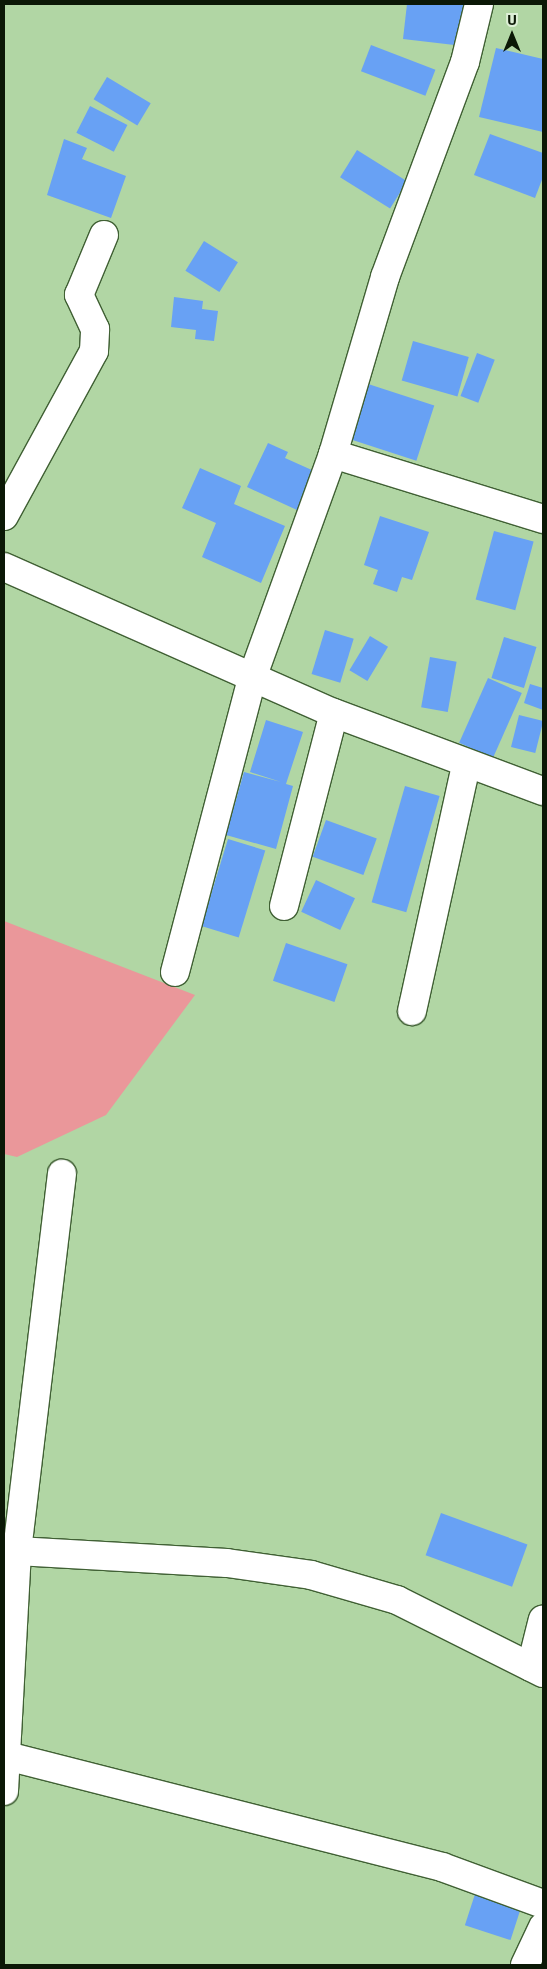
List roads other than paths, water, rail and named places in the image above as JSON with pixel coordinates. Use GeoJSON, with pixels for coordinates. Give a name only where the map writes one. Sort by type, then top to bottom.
{"type":"FeatureCollection","features":[{"type":"Feature","properties":{"kind":"street"},"geometry":{"type":"LineString","coordinates":[[175,972],[252,678],[333,454],[385,277],[465,62],[479,4]]}},
{"type":"Feature","properties":{"kind":"street"},"geometry":{"type":"LineString","coordinates":[[4,516],[94,350],[95,329],[79,295],[104,235]]}},
{"type":"Feature","properties":{"kind":"street"},"geometry":{"type":"LineString","coordinates":[[333,454],[543,520]]}},
{"type":"Feature","properties":{"kind":"street"},"geometry":{"type":"LineString","coordinates":[[4,567],[334,713],[466,765],[543,791]]}},
{"type":"Feature","properties":{"kind":"street"},"geometry":{"type":"LineString","coordinates":[[284,906],[334,713]]}},
{"type":"Feature","properties":{"kind":"street"},"geometry":{"type":"LineString","coordinates":[[412,1011],[466,765]]}},
{"type":"Feature","properties":{"kind":"street"},"geometry":{"type":"LineString","coordinates":[[4,1791],[17,1551],[62,1174]]}},
{"type":"Feature","properties":{"kind":"street"},"geometry":{"type":"LineString","coordinates":[[17,1551],[227,1564],[311,1575],[397,1600],[537,1670],[543,1619]]}},
{"type":"Feature","properties":{"kind":"street"},"geometry":{"type":"LineString","coordinates":[[7,1756],[442,1867],[543,1904]]}},
{"type":"Feature","properties":{"kind":"street"},"geometry":{"type":"LineString","coordinates":[[525,1965],[543,1927]]}}]}
